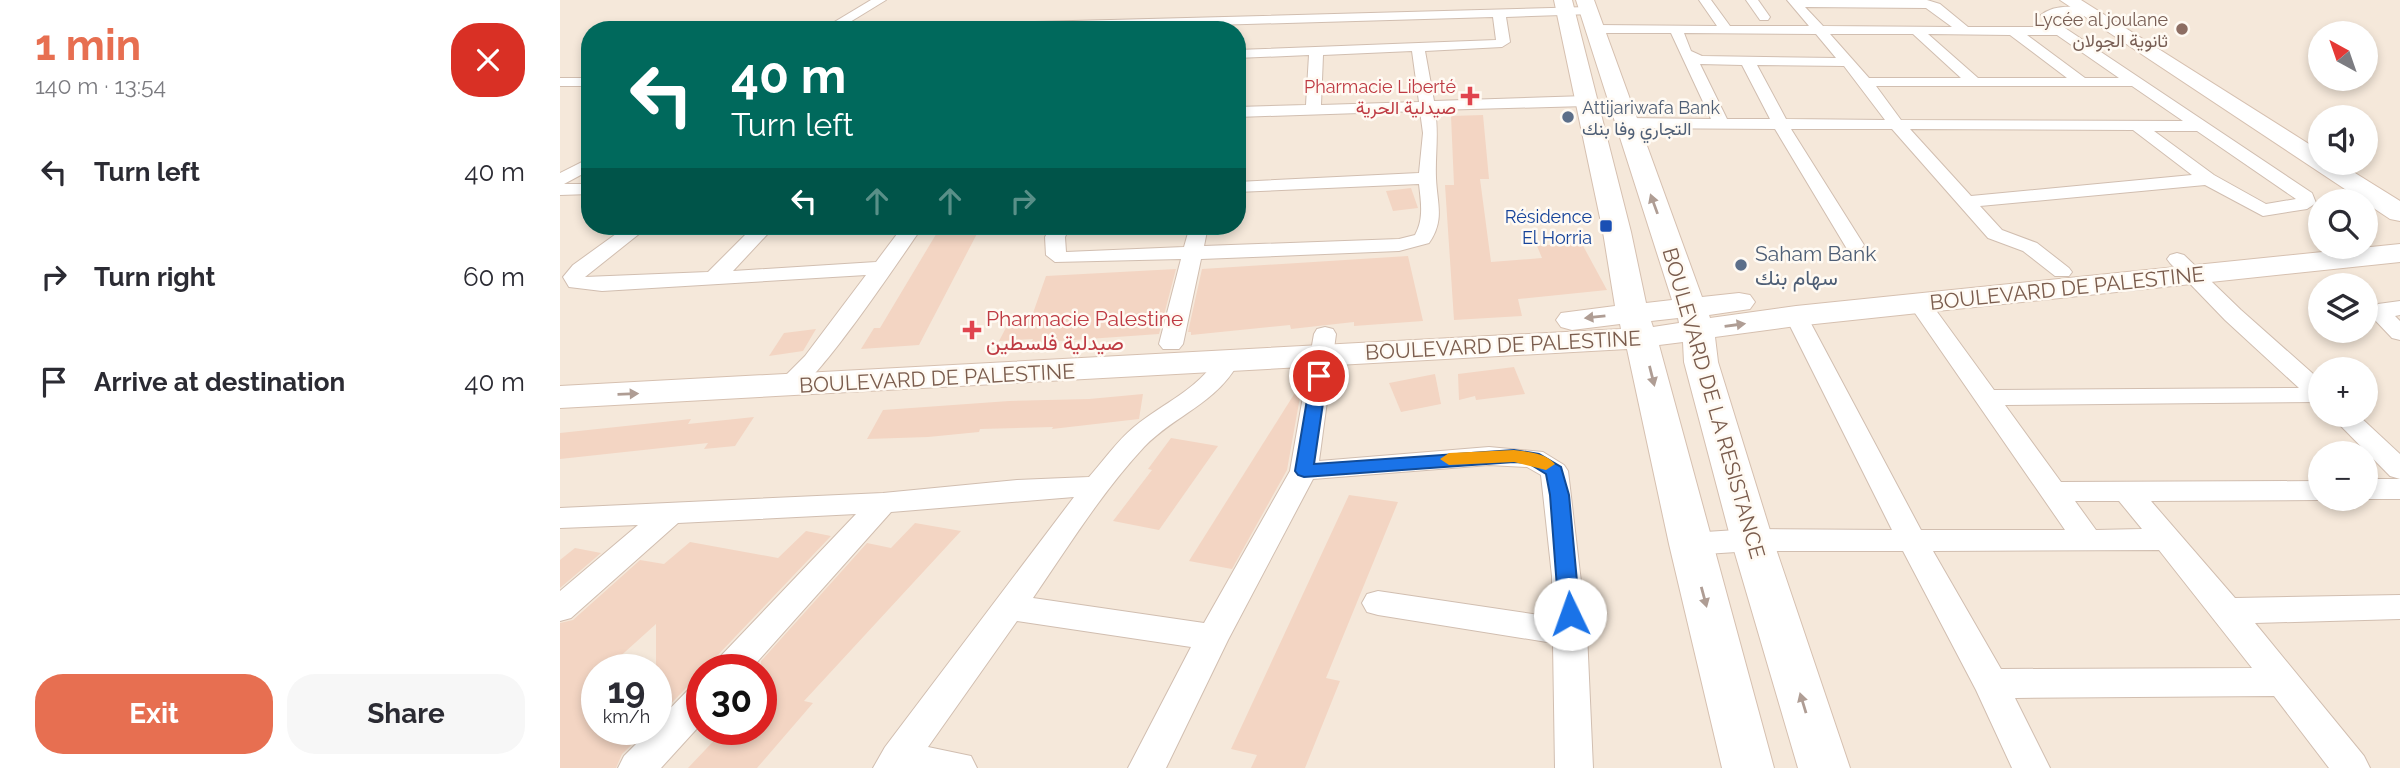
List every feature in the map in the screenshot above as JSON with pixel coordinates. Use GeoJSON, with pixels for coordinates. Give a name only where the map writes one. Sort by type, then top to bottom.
{"type":"FeatureCollection","features":[{"type":"Feature","properties":{"kind":"main road"},"geometry":{"type":"LineString","coordinates":[[1580,10],[1586,101],[1636,326],[1748,768]]}},
{"type":"Feature","properties":{"kind":"main road","name":"BOULEVARD DE LA RESISTANCE"},"geometry":{"type":"LineString","coordinates":[[1580,10],[1625,123],[1694,318],[1701,362],[1752,540],[1824,768]]}},
{"type":"Feature","properties":{"kind":"main road"},"geometry":{"type":"LineString","coordinates":[[2065,11],[2332,189]]}},
{"type":"Feature","properties":{"kind":"main road"},"geometry":{"type":"LineString","coordinates":[[2065,11],[2387,230]]}},
{"type":"Feature","properties":{"kind":"main road","name":"BOULEVARD DE PALESTINE"},"geometry":{"type":"LineString","coordinates":[[560,375],[1171,344],[1323,345],[1636,326],[2062,272],[2185,267],[2387,230]]}},
{"type":"Feature","properties":{"kind":"main road","name":"BOULEVARD DE PALESTINE"},"geometry":{"type":"LineString","coordinates":[[1694,318],[1796,316],[1919,303],[2185,267],[2308,246]]}},
{"type":"Feature","properties":{"kind":"main road","name":"BOULEVARD DE PALESTINE"},"geometry":{"type":"LineString","coordinates":[[560,397],[1227,362],[1323,345]]}},
{"type":"Feature","properties":{"kind":"street"},"geometry":{"type":"LineString","coordinates":[[843,21],[880,0]]}},
{"type":"Feature","properties":{"kind":"street"},"geometry":{"type":"LineString","coordinates":[[1705,0],[1727,30]]}},
{"type":"Feature","properties":{"kind":"street"},"geometry":{"type":"LineString","coordinates":[[1752,0],[1764,17]]}},
{"type":"Feature","properties":{"kind":"street"},"geometry":{"type":"LineString","coordinates":[[1444,1],[1457,1],[1455,13]]}},
{"type":"Feature","properties":{"kind":"street"},"geometry":{"type":"LineString","coordinates":[[1794,1],[1897,125],[1995,234],[2031,247],[2062,272]]}},
{"type":"Feature","properties":{"kind":"street"},"geometry":{"type":"LineString","coordinates":[[1794,1],[1927,4],[1936,6],[1965,31]]}},
{"type":"Feature","properties":{"kind":"street"},"geometry":{"type":"LineString","coordinates":[[1196,21],[1326,10],[1455,13],[1580,10],[1676,29],[2013,31],[2065,11],[2135,82],[2305,197],[2307,203],[2263,210],[2208,178],[2136,125]]}},
{"type":"Feature","properties":{"kind":"street"},"geometry":{"type":"LineString","coordinates":[[1246,54],[1500,44],[1503,42],[1499,12]]}},
{"type":"Feature","properties":{"kind":"street"},"geometry":{"type":"LineString","coordinates":[[1717,16],[1806,17]]}},
{"type":"Feature","properties":{"kind":"street"},"geometry":{"type":"LineString","coordinates":[[1676,29],[1682,49],[1691,58],[1695,73],[1722,124]]}},
{"type":"Feature","properties":{"kind":"street"},"geometry":{"type":"LineString","coordinates":[[1917,31],[1974,82]]}},
{"type":"Feature","properties":{"kind":"street"},"geometry":{"type":"LineString","coordinates":[[2013,31],[2082,82]]}},
{"type":"Feature","properties":{"kind":"street"},"geometry":{"type":"LineString","coordinates":[[1058,235],[1054,249],[1056,255],[1062,258],[1414,243],[1422,239],[1429,227],[1431,212],[1427,178],[1431,133],[1418,47]]}},
{"type":"Feature","properties":{"kind":"street"},"geometry":{"type":"LineString","coordinates":[[1313,110],[1316,51]]}},
{"type":"Feature","properties":{"kind":"street"},"geometry":{"type":"LineString","coordinates":[[1691,58],[1748,62],[1846,61]]}},
{"type":"Feature","properties":{"kind":"street"},"geometry":{"type":"LineString","coordinates":[[1748,62],[1781,125],[1854,245]]}},
{"type":"Feature","properties":{"kind":"street"},"geometry":{"type":"LineString","coordinates":[[560,82],[581,82]]}},
{"type":"Feature","properties":{"kind":"street"},"geometry":{"type":"LineString","coordinates":[[1864,82],[2135,82]]}},
{"type":"Feature","properties":{"kind":"street"},"geometry":{"type":"LineString","coordinates":[[1246,112],[1586,101]]}},
{"type":"Feature","properties":{"kind":"street"},"geometry":{"type":"LineString","coordinates":[[1625,123],[2198,126]]}},
{"type":"Feature","properties":{"kind":"street"},"geometry":{"type":"LineString","coordinates":[[564,175],[581,167]]}},
{"type":"Feature","properties":{"kind":"street"},"geometry":{"type":"LineString","coordinates":[[1246,187],[1427,178]]}},
{"type":"Feature","properties":{"kind":"street"},"geometry":{"type":"LineString","coordinates":[[1964,202],[2208,178]]}},
{"type":"Feature","properties":{"kind":"street"},"geometry":{"type":"LineString","coordinates":[[560,190],[581,189]]}},
{"type":"Feature","properties":{"kind":"street"},"geometry":{"type":"LineString","coordinates":[[627,235],[580,269],[574,277],[576,283],[602,285],[880,268]]}},
{"type":"Feature","properties":{"kind":"street"},"geometry":{"type":"LineString","coordinates":[[714,278],[756,235]]}},
{"type":"Feature","properties":{"kind":"street"},"geometry":{"type":"LineString","coordinates":[[786,387],[813,361],[906,235]]}},
{"type":"Feature","properties":{"kind":"street"},"geometry":{"type":"LineString","coordinates":[[1171,344],[1197,235]]}},
{"type":"Feature","properties":{"kind":"street"},"geometry":{"type":"LineString","coordinates":[[2185,267],[2308,383]]}},
{"type":"Feature","properties":{"kind":"street"},"geometry":{"type":"LineString","coordinates":[[1919,303],[2088,541]]}},
{"type":"Feature","properties":{"kind":"street"},"geometry":{"type":"LineString","coordinates":[[2400,308],[2386,309],[2383,317],[2400,333]]}},
{"type":"Feature","properties":{"kind":"street"},"geometry":{"type":"LineString","coordinates":[[1796,316],[1913,542],[1991,684],[2031,768]]}},
{"type":"Feature","properties":{"kind":"street"},"geometry":{"type":"LineString","coordinates":[[1147,768],[1213,637],[1304,471],[1323,345]]}},
{"type":"Feature","properties":{"kind":"street"},"geometry":{"type":"LineString","coordinates":[[895,764],[1097,486],[1140,436],[1205,389],[1223,371],[1227,362]]}},
{"type":"Feature","properties":{"kind":"street"},"geometry":{"type":"LineString","coordinates":[[1985,398],[2308,394]]}},
{"type":"Feature","properties":{"kind":"street"},"geometry":{"type":"LineString","coordinates":[[2355,427],[2400,470]]}},
{"type":"Feature","properties":{"kind":"street"},"geometry":{"type":"LineString","coordinates":[[1304,471],[1489,456],[1525,457],[1547,465],[1554,471],[1559,495],[1571,632],[1574,768]]}},
{"type":"Feature","properties":{"kind":"street"},"geometry":{"type":"LineString","coordinates":[[560,518],[883,503],[1017,490],[1097,486]]}},
{"type":"Feature","properties":{"kind":"street"},"geometry":{"type":"LineString","coordinates":[[2053,492],[2308,489]]}},
{"type":"Feature","properties":{"kind":"street"},"geometry":{"type":"LineString","coordinates":[[2378,489],[2400,489]]}},
{"type":"Feature","properties":{"kind":"street"},"geometry":{"type":"LineString","coordinates":[[2127,492],[2227,611],[2351,768]]}},
{"type":"Feature","properties":{"kind":"street"},"geometry":{"type":"LineString","coordinates":[[744,654],[883,503]]}},
{"type":"Feature","properties":{"kind":"street"},"geometry":{"type":"LineString","coordinates":[[560,609],[669,514]]}},
{"type":"Feature","properties":{"kind":"street"},"geometry":{"type":"LineString","coordinates":[[1690,544],[1752,540],[1913,542],[2165,539]]}},
{"type":"Feature","properties":{"kind":"street"},"geometry":{"type":"LineString","coordinates":[[1378,603],[1571,632]]}},
{"type":"Feature","properties":{"kind":"street"},"geometry":{"type":"LineString","coordinates":[[1009,607],[1213,637]]}},
{"type":"Feature","properties":{"kind":"street"},"geometry":{"type":"LineString","coordinates":[[2227,611],[2400,607]]}},
{"type":"Feature","properties":{"kind":"street"},"geometry":{"type":"LineString","coordinates":[[1991,684],[2284,682]]}},
{"type":"Feature","properties":{"kind":"street"},"geometry":{"type":"LineString","coordinates":[[637,768],[686,716]]}},
{"type":"Feature","properties":{"kind":"street"},"geometry":{"type":"LineString","coordinates":[[895,764],[958,768]]}},
{"type":"Feature","properties":{"kind":"shaded area"},"geometry":{"type":"Polygon","coordinates":[[[560,0],[2400,0],[2400,768],[560,768],[560,0]]]}},
{"type":"Feature","properties":{"kind":"building"},"geometry":{"type":"Polygon","coordinates":[[[1483,115],[1489,179],[1480,179],[1491,262],[1542,258],[1537,246],[1581,242],[1607,290],[1518,299],[1522,316],[1454,320],[1445,185],[1454,185],[1451,116],[1483,115]]]}},
{"type":"Feature","properties":{"kind":"building"},"geometry":{"type":"Polygon","coordinates":[[[1411,188],[1418,208],[1393,211],[1386,191],[1411,188]]]}},
{"type":"Feature","properties":{"kind":"building"},"geometry":{"type":"Polygon","coordinates":[[[936,235],[976,235],[919,345],[861,349],[874,328],[880,328],[936,235]]]}},
{"type":"Feature","properties":{"kind":"building"},"geometry":{"type":"Polygon","coordinates":[[[1408,256],[1423,321],[1354,326],[1354,322],[1291,329],[1290,325],[1191,335],[1191,332],[1188,332],[1202,269],[1408,256]]]}},
{"type":"Feature","properties":{"kind":"building"},"geometry":{"type":"Polygon","coordinates":[[[1176,269],[1159,334],[1031,343],[1033,339],[999,341],[1010,320],[1032,316],[1046,276],[1176,269]]]}},
{"type":"Feature","properties":{"kind":"building"},"geometry":{"type":"Polygon","coordinates":[[[816,329],[803,351],[769,356],[784,333],[816,329]]]}},
{"type":"Feature","properties":{"kind":"building"},"geometry":{"type":"Polygon","coordinates":[[[1514,367],[1525,394],[1476,400],[1475,396],[1459,400],[1458,374],[1514,367]]]}},
{"type":"Feature","properties":{"kind":"building"},"geometry":{"type":"Polygon","coordinates":[[[1435,374],[1441,404],[1401,412],[1389,383],[1435,374]]]}},
{"type":"Feature","properties":{"kind":"building"},"geometry":{"type":"Polygon","coordinates":[[[1303,380],[1287,470],[1232,569],[1189,561],[1303,380]]]}},
{"type":"Feature","properties":{"kind":"building"},"geometry":{"type":"Polygon","coordinates":[[[1143,394],[1139,419],[1052,429],[1053,427],[980,429],[979,432],[928,437],[867,439],[883,410],[1143,394]]]}},
{"type":"Feature","properties":{"kind":"building"},"geometry":{"type":"Polygon","coordinates":[[[754,417],[735,446],[704,449],[708,443],[560,459],[560,433],[691,419],[688,424],[754,417]]]}},
{"type":"Feature","properties":{"kind":"building"},"geometry":{"type":"Polygon","coordinates":[[[1171,438],[1218,446],[1159,530],[1113,521],[1152,470],[1148,469],[1171,438]]]}},
{"type":"Feature","properties":{"kind":"building"},"geometry":{"type":"Polygon","coordinates":[[[1349,495],[1398,502],[1326,678],[1340,681],[1305,768],[1251,768],[1257,755],[1231,749],[1349,495]]]}},
{"type":"Feature","properties":{"kind":"building"},"geometry":{"type":"Polygon","coordinates":[[[915,523],[961,531],[804,701],[813,703],[777,745],[777,654],[767,654],[867,543],[891,548],[915,523]]]}},
{"type":"Feature","properties":{"kind":"building"},"geometry":{"type":"Polygon","coordinates":[[[806,531],[831,536],[719,654],[686,654],[686,688],[672,702],[672,654],[656,654],[656,624],[623,654],[581,654],[581,745],[631,745],[622,754],[616,768],[560,768],[560,623],[573,620],[640,560],[664,564],[690,542],[778,558],[806,531]]]}},
{"type":"Feature","properties":{"kind":"building"},"geometry":{"type":"Polygon","coordinates":[[[575,548],[601,553],[560,588],[560,560],[575,548]]]}},
{"type":"Feature","properties":{"kind":"building"},"geometry":{"type":"Polygon","coordinates":[[[710,745],[777,745],[757,768],[688,768],[710,745]]]}},
{"type":"Feature","properties":{"kind":"slow traffic"},"geometry":{"type":"LineString","coordinates":[[1449,459],[1514,456],[1533,458],[1546,464]]}},
{"type":"Feature","properties":{"kind":"place","name":"Lycée al joulane ثانوية الجولان"},"geometry":{"type":"Point","coordinates":[2182,29]}},
{"type":"Feature","properties":{"kind":"place","name":"Pharmacie Liberté صيدلية الحرية"},"geometry":{"type":"Point","coordinates":[1470,96]}},
{"type":"Feature","properties":{"kind":"place","name":"Attijariwafa Bank التجاري وفا بنك"},"geometry":{"type":"Point","coordinates":[1568,117]}},
{"type":"Feature","properties":{"kind":"place","name":"Résidence El Horria"},"geometry":{"type":"Point","coordinates":[1606,226]}},
{"type":"Feature","properties":{"kind":"place","name":"Saham Bank سهام بنك"},"geometry":{"type":"Point","coordinates":[1741,265]}},
{"type":"Feature","properties":{"kind":"place","name":"Pharmacie Palestine صيدلية فلسطين"},"geometry":{"type":"Point","coordinates":[972,330]}},
{"type":"Feature","properties":{"kind":"route"},"geometry":{"type":"LineString","coordinates":[[1319,376],[1304,471],[1514,456],[1541,461],[1554,471],[1559,495],[1570,614]]}}]}
